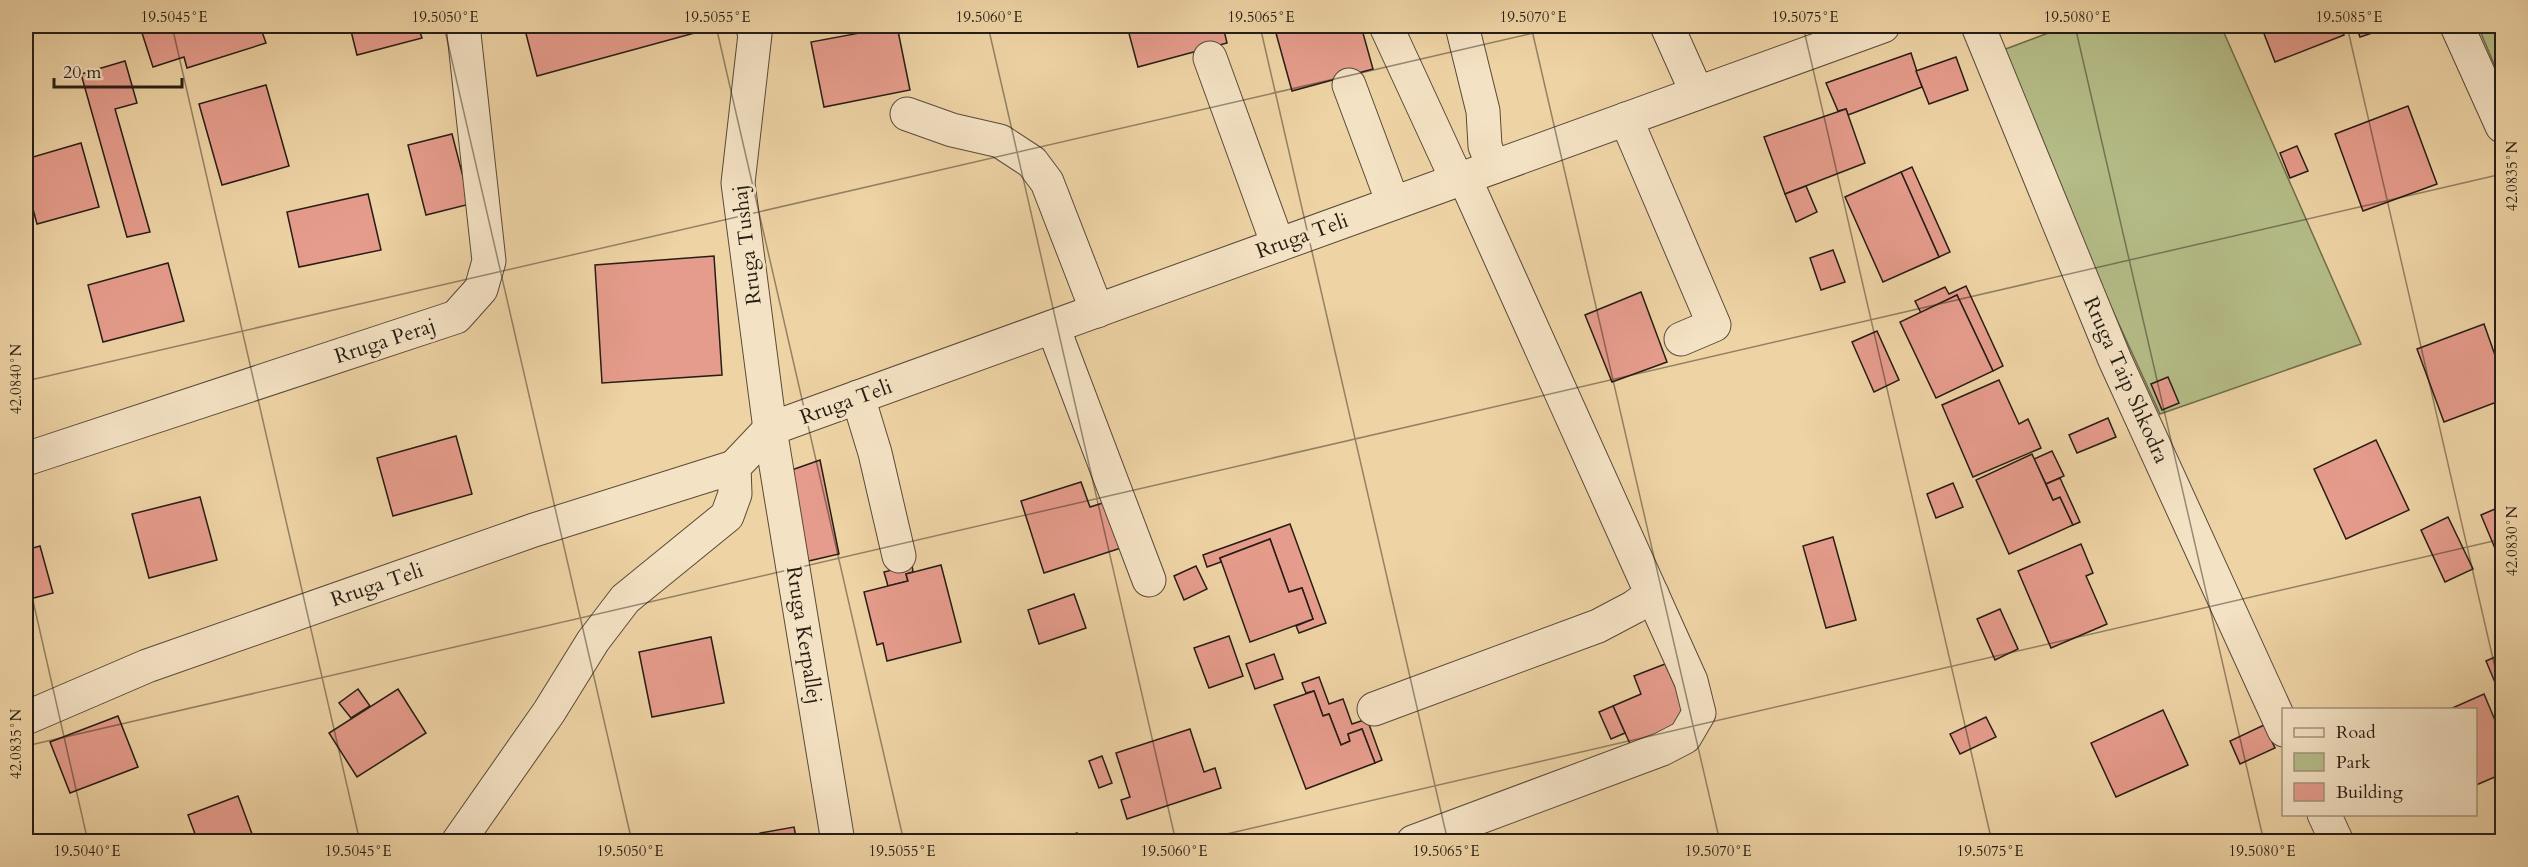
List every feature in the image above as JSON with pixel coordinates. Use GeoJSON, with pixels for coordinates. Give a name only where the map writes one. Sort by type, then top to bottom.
{"type":"FeatureCollection","features":[{"type":"Feature","properties":{"kind":"street","name":"Rruga Peraj"},"geometry":{"type":"LineString","coordinates":[[26,459],[456,317],[481,290],[489,261],[464,34],[466,26]]}},
{"type":"Feature","properties":{"kind":"street","name":"Rruga Tushaj"},"geometry":{"type":"LineString","coordinates":[[752,26],[755,34],[738,183],[770,429]]}},
{"type":"Feature","properties":{"kind":"street"},"geometry":{"type":"LineString","coordinates":[[1386,26],[1471,175],[1652,594],[1692,681],[1699,713],[1685,737],[1662,749],[1413,842]]}},
{"type":"Feature","properties":{"kind":"street"},"geometry":{"type":"LineString","coordinates":[[1462,26],[1483,111],[1485,146],[1471,175]]}},
{"type":"Feature","properties":{"kind":"street"},"geometry":{"type":"LineString","coordinates":[[1667,26],[1697,93]]}},
{"type":"Feature","properties":{"kind":"street","name":"Rruga Teli"},"geometry":{"type":"LineString","coordinates":[[26,718],[147,666],[534,531],[734,467],[770,429],[1883,26]]}},
{"type":"Feature","properties":{"kind":"street","name":"Rruga Taip Shkodra"},"geometry":{"type":"LineString","coordinates":[[1978,26],[2115,360],[2282,728]]}},
{"type":"Feature","properties":{"kind":"street"},"geometry":{"type":"LineString","coordinates":[[2457,26],[2502,126]]}},
{"type":"Feature","properties":{"kind":"street"},"geometry":{"type":"LineString","coordinates":[[1209,58],[1278,245]]}},
{"type":"Feature","properties":{"kind":"street"},"geometry":{"type":"LineString","coordinates":[[1349,85],[1393,203]]}},
{"type":"Feature","properties":{"kind":"street"},"geometry":{"type":"LineString","coordinates":[[907,114],[952,130],[1000,141],[1032,162],[1047,182],[1097,311]]}},
{"type":"Feature","properties":{"kind":"street"},"geometry":{"type":"LineString","coordinates":[[1626,118],[1714,324],[1681,339]]}},
{"type":"Feature","properties":{"kind":"street"},"geometry":{"type":"LineString","coordinates":[[1053,327],[1149,580]]}},
{"type":"Feature","properties":{"kind":"street"},"geometry":{"type":"LineString","coordinates":[[858,397],[875,453],[899,556]]}},
{"type":"Feature","properties":{"kind":"street","name":"Rruga Kerpallej"},"geometry":{"type":"LineString","coordinates":[[770,429],[838,842]]}},
{"type":"Feature","properties":{"kind":"street"},"geometry":{"type":"LineString","coordinates":[[458,842],[549,712],[593,641],[625,599],[727,516],[735,494],[734,467]]}},
{"type":"Feature","properties":{"kind":"street"},"geometry":{"type":"LineString","coordinates":[[1374,709],[1598,626],[1634,607],[1652,594]]}},
{"type":"Feature","properties":{"kind":"street"},"geometry":{"type":"LineString","coordinates":[[2325,816],[2337,842]]}},
{"type":"Feature","properties":{"kind":"green space"},"geometry":{"type":"Polygon","coordinates":[[[2067,26],[2221,26],[2361,344],[2160,414],[1995,53],[2067,26]]]}},
{"type":"Feature","properties":{"kind":"green space"},"geometry":{"type":"Polygon","coordinates":[[[2478,26],[2502,26],[2502,83],[2478,26]]]}},
{"type":"Feature","properties":{"kind":"building"},"geometry":{"type":"Polygon","coordinates":[[[167,26],[260,26],[266,43],[187,68],[184,57],[153,67],[142,33],[167,26]]]}},
{"type":"Feature","properties":{"kind":"building"},"geometry":{"type":"Polygon","coordinates":[[[372,26],[418,26],[422,38],[357,55],[351,31],[372,26]]]}},
{"type":"Feature","properties":{"kind":"building"},"geometry":{"type":"Polygon","coordinates":[[[524,26],[701,26],[702,31],[537,76],[524,26]]]}},
{"type":"Feature","properties":{"kind":"building"},"geometry":{"type":"Polygon","coordinates":[[[897,26],[910,90],[824,107],[811,42],[897,26]]]}},
{"type":"Feature","properties":{"kind":"building"},"geometry":{"type":"Polygon","coordinates":[[[1127,26],[1223,26],[1227,43],[1138,67],[1127,26]]]}},
{"type":"Feature","properties":{"kind":"building"},"geometry":{"type":"Polygon","coordinates":[[[1274,26],[1361,26],[1373,69],[1292,91],[1274,26]]]}},
{"type":"Feature","properties":{"kind":"building"},"geometry":{"type":"Polygon","coordinates":[[[2261,26],[2340,26],[2344,35],[2275,62],[2261,26]]]}},
{"type":"Feature","properties":{"kind":"building"},"geometry":{"type":"Polygon","coordinates":[[[2356,26],[2393,26],[2360,37],[2356,26]]]}},
{"type":"Feature","properties":{"kind":"building"},"geometry":{"type":"Polygon","coordinates":[[[1911,53],[1922,87],[1848,115],[1846,109],[1838,111],[1826,83],[1911,53]]]}},
{"type":"Feature","properties":{"kind":"building"},"geometry":{"type":"Polygon","coordinates":[[[1956,57],[1968,90],[1929,104],[1916,71],[1956,57]]]}},
{"type":"Feature","properties":{"kind":"building"},"geometry":{"type":"Polygon","coordinates":[[[125,61],[137,103],[115,109],[150,232],[127,237],[81,74],[125,61]]]}},
{"type":"Feature","properties":{"kind":"building"},"geometry":{"type":"Polygon","coordinates":[[[266,85],[289,166],[222,185],[199,104],[266,85]]]}},
{"type":"Feature","properties":{"kind":"building"},"geometry":{"type":"Polygon","coordinates":[[[2408,106],[2437,184],[2363,211],[2335,134],[2408,106]]]}},
{"type":"Feature","properties":{"kind":"building"},"geometry":{"type":"Polygon","coordinates":[[[1846,109],[1865,163],[1785,194],[1764,137],[1846,109]]]}},
{"type":"Feature","properties":{"kind":"building"},"geometry":{"type":"Polygon","coordinates":[[[452,134],[470,204],[426,215],[408,145],[452,134]]]}},
{"type":"Feature","properties":{"kind":"building"},"geometry":{"type":"Polygon","coordinates":[[[81,143],[99,207],[37,224],[26,183],[26,159],[81,143]]]}},
{"type":"Feature","properties":{"kind":"building"},"geometry":{"type":"Polygon","coordinates":[[[2297,146],[2308,171],[2290,178],[2280,153],[2297,146]]]}},
{"type":"Feature","properties":{"kind":"building"},"geometry":{"type":"Polygon","coordinates":[[[1912,167],[1950,252],[1939,257],[1901,172],[1912,167]]]}},
{"type":"Feature","properties":{"kind":"building"},"geometry":{"type":"Polygon","coordinates":[[[1901,172],[1939,257],[1883,282],[1845,197],[1901,172]]]}},
{"type":"Feature","properties":{"kind":"building"},"geometry":{"type":"Polygon","coordinates":[[[1806,186],[1817,212],[1796,222],[1785,194],[1806,186]]]}},
{"type":"Feature","properties":{"kind":"building"},"geometry":{"type":"Polygon","coordinates":[[[368,194],[381,250],[299,267],[287,212],[368,194]]]}},
{"type":"Feature","properties":{"kind":"building"},"geometry":{"type":"Polygon","coordinates":[[[1833,250],[1845,282],[1821,290],[1810,258],[1833,250]]]}},
{"type":"Feature","properties":{"kind":"building"},"geometry":{"type":"Polygon","coordinates":[[[714,256],[722,375],[602,383],[595,265],[714,256]]]}},
{"type":"Feature","properties":{"kind":"building"},"geometry":{"type":"Polygon","coordinates":[[[168,263],[184,321],[103,342],[88,285],[168,263]]]}},
{"type":"Feature","properties":{"kind":"building"},"geometry":{"type":"Polygon","coordinates":[[[1966,286],[2003,366],[1993,371],[1957,295],[1921,313],[1915,301],[1945,287],[1949,294],[1966,286]]]}},
{"type":"Feature","properties":{"kind":"building"},"geometry":{"type":"Polygon","coordinates":[[[1641,292],[1667,362],[1612,382],[1585,315],[1641,292]]]}},
{"type":"Feature","properties":{"kind":"building"},"geometry":{"type":"Polygon","coordinates":[[[1957,295],[1993,371],[1936,398],[1900,322],[1957,295]]]}},
{"type":"Feature","properties":{"kind":"building"},"geometry":{"type":"Polygon","coordinates":[[[2484,324],[2502,375],[2502,400],[2444,422],[2417,349],[2484,324]]]}},
{"type":"Feature","properties":{"kind":"building"},"geometry":{"type":"Polygon","coordinates":[[[1877,331],[1899,380],[1874,392],[1852,342],[1877,331]]]}},
{"type":"Feature","properties":{"kind":"building"},"geometry":{"type":"Polygon","coordinates":[[[2168,377],[2179,403],[2162,410],[2151,384],[2168,377]]]}},
{"type":"Feature","properties":{"kind":"building"},"geometry":{"type":"Polygon","coordinates":[[[1999,380],[2019,424],[2028,419],[2041,448],[1973,477],[1942,405],[1999,380]]]}},
{"type":"Feature","properties":{"kind":"building"},"geometry":{"type":"Polygon","coordinates":[[[2108,418],[2116,437],[2077,453],[2069,435],[2108,418]]]}},
{"type":"Feature","properties":{"kind":"building"},"geometry":{"type":"Polygon","coordinates":[[[456,436],[472,494],[393,516],[377,458],[456,436]]]}},
{"type":"Feature","properties":{"kind":"building"},"geometry":{"type":"Polygon","coordinates":[[[2376,440],[2409,510],[2346,539],[2314,469],[2376,440]]]}},
{"type":"Feature","properties":{"kind":"building"},"geometry":{"type":"Polygon","coordinates":[[[2052,451],[2064,476],[2046,484],[2034,459],[2052,451]]]}},
{"type":"Feature","properties":{"kind":"building"},"geometry":{"type":"Polygon","coordinates":[[[2032,454],[2053,500],[2060,497],[2073,525],[2009,554],[1976,480],[2032,454]]]}},
{"type":"Feature","properties":{"kind":"building"},"geometry":{"type":"Polygon","coordinates":[[[820,460],[839,554],[800,563],[786,472],[820,460]]]}},
{"type":"Feature","properties":{"kind":"building"},"geometry":{"type":"Polygon","coordinates":[[[2060,478],[2080,522],[2073,525],[2060,497],[2053,500],[2046,484],[2060,478]]]}},
{"type":"Feature","properties":{"kind":"building"},"geometry":{"type":"Polygon","coordinates":[[[1081,482],[1090,507],[1109,501],[1124,547],[1044,573],[1021,501],[1081,482]]]}},
{"type":"Feature","properties":{"kind":"building"},"geometry":{"type":"Polygon","coordinates":[[[1953,483],[1963,507],[1936,518],[1927,494],[1953,483]]]}},
{"type":"Feature","properties":{"kind":"building"},"geometry":{"type":"Polygon","coordinates":[[[200,497],[217,560],[149,578],[132,514],[200,497]]]}},
{"type":"Feature","properties":{"kind":"building"},"geometry":{"type":"Polygon","coordinates":[[[2502,506],[2502,565],[2481,515],[2502,506]]]}},
{"type":"Feature","properties":{"kind":"building"},"geometry":{"type":"Polygon","coordinates":[[[2448,517],[2473,569],[2445,582],[2421,530],[2448,517]]]}},
{"type":"Feature","properties":{"kind":"building"},"geometry":{"type":"Polygon","coordinates":[[[1290,524],[1326,623],[1299,633],[1296,626],[1313,619],[1302,588],[1289,592],[1270,539],[1220,558],[1221,562],[1207,567],[1203,555],[1290,524]]]}},
{"type":"Feature","properties":{"kind":"building"},"geometry":{"type":"Polygon","coordinates":[[[1833,537],[1856,620],[1826,628],[1803,546],[1833,537]]]}},
{"type":"Feature","properties":{"kind":"building"},"geometry":{"type":"Polygon","coordinates":[[[1270,539],[1289,592],[1302,588],[1313,619],[1250,642],[1220,558],[1270,539]]]}},
{"type":"Feature","properties":{"kind":"building"},"geometry":{"type":"Polygon","coordinates":[[[2081,544],[2093,573],[2086,576],[2107,624],[2051,648],[2018,571],[2081,544]]]}},
{"type":"Feature","properties":{"kind":"building"},"geometry":{"type":"Polygon","coordinates":[[[40,546],[53,593],[26,600],[26,550],[40,546]]]}},
{"type":"Feature","properties":{"kind":"building"},"geometry":{"type":"Polygon","coordinates":[[[912,565],[913,572],[906,574],[908,581],[888,586],[884,572],[912,565]]]}},
{"type":"Feature","properties":{"kind":"building"},"geometry":{"type":"Polygon","coordinates":[[[941,565],[961,642],[887,661],[883,643],[877,645],[864,592],[908,581],[906,574],[941,565]]]}},
{"type":"Feature","properties":{"kind":"building"},"geometry":{"type":"Polygon","coordinates":[[[1196,566],[1207,589],[1184,600],[1174,576],[1196,566]]]}},
{"type":"Feature","properties":{"kind":"building"},"geometry":{"type":"Polygon","coordinates":[[[1074,594],[1086,628],[1039,644],[1028,610],[1074,594]]]}},
{"type":"Feature","properties":{"kind":"building"},"geometry":{"type":"Polygon","coordinates":[[[2000,609],[2018,649],[1995,660],[1977,619],[2000,609]]]}},
{"type":"Feature","properties":{"kind":"building"},"geometry":{"type":"Polygon","coordinates":[[[1229,636],[1243,676],[1209,688],[1194,648],[1229,636]]]}},
{"type":"Feature","properties":{"kind":"building"},"geometry":{"type":"Polygon","coordinates":[[[711,637],[724,703],[652,717],[639,652],[711,637]]]}},
{"type":"Feature","properties":{"kind":"building"},"geometry":{"type":"Polygon","coordinates":[[[1274,654],[1283,679],[1255,689],[1246,664],[1274,654]]]}},
{"type":"Feature","properties":{"kind":"building"},"geometry":{"type":"Polygon","coordinates":[[[2502,654],[2502,699],[2486,661],[2502,654]]]}},
{"type":"Feature","properties":{"kind":"building"},"geometry":{"type":"Polygon","coordinates":[[[1665,664],[1686,710],[1670,731],[1631,746],[1613,706],[1641,694],[1634,676],[1665,664]]]}},
{"type":"Feature","properties":{"kind":"building"},"geometry":{"type":"Polygon","coordinates":[[[1319,677],[1329,704],[1343,699],[1352,724],[1367,719],[1382,760],[1375,763],[1362,729],[1348,734],[1350,741],[1341,745],[1329,714],[1323,716],[1314,691],[1306,693],[1302,683],[1319,677]]]}},
{"type":"Feature","properties":{"kind":"building"},"geometry":{"type":"Polygon","coordinates":[[[358,689],[370,706],[351,718],[339,703],[358,689]]]}},
{"type":"Feature","properties":{"kind":"building"},"geometry":{"type":"Polygon","coordinates":[[[398,689],[426,733],[357,777],[329,733],[398,689]]]}},
{"type":"Feature","properties":{"kind":"building"},"geometry":{"type":"Polygon","coordinates":[[[1314,691],[1323,716],[1329,714],[1341,745],[1350,741],[1348,734],[1362,729],[1375,763],[1306,789],[1274,705],[1314,691]]]}},
{"type":"Feature","properties":{"kind":"building"},"geometry":{"type":"Polygon","coordinates":[[[2484,694],[2502,737],[2502,774],[2477,785],[2477,708],[2452,708],[2484,694]]]}},
{"type":"Feature","properties":{"kind":"building"},"geometry":{"type":"Polygon","coordinates":[[[1613,706],[1625,733],[1611,739],[1599,712],[1613,706]]]}},
{"type":"Feature","properties":{"kind":"building"},"geometry":{"type":"Polygon","coordinates":[[[2163,710],[2188,765],[2116,797],[2091,743],[2163,710]]]}},
{"type":"Feature","properties":{"kind":"building"},"geometry":{"type":"Polygon","coordinates":[[[118,716],[138,767],[70,793],[50,742],[118,716]]]}},
{"type":"Feature","properties":{"kind":"building"},"geometry":{"type":"Polygon","coordinates":[[[1986,717],[1996,737],[1960,754],[1950,734],[1986,717]]]}},
{"type":"Feature","properties":{"kind":"building"},"geometry":{"type":"Polygon","coordinates":[[[2264,725],[2275,748],[2240,764],[2230,741],[2264,725]]]}},
{"type":"Feature","properties":{"kind":"building"},"geometry":{"type":"Polygon","coordinates":[[[1190,729],[1204,772],[1215,768],[1221,788],[1127,819],[1121,800],[1130,797],[1116,753],[1190,729]]]}},
{"type":"Feature","properties":{"kind":"building"},"geometry":{"type":"Polygon","coordinates":[[[1102,756],[1112,783],[1099,788],[1089,761],[1102,756]]]}},
{"type":"Feature","properties":{"kind":"building"},"geometry":{"type":"Polygon","coordinates":[[[238,796],[255,842],[198,842],[188,815],[238,796]]]}},
{"type":"Feature","properties":{"kind":"building"},"geometry":{"type":"Polygon","coordinates":[[[794,827],[797,842],[762,842],[760,833],[794,827]]]}},
{"type":"Feature","properties":{"kind":"building"},"geometry":{"type":"Polygon","coordinates":[[[1077,833],[1079,842],[1050,842],[1077,833]]]}}]}
